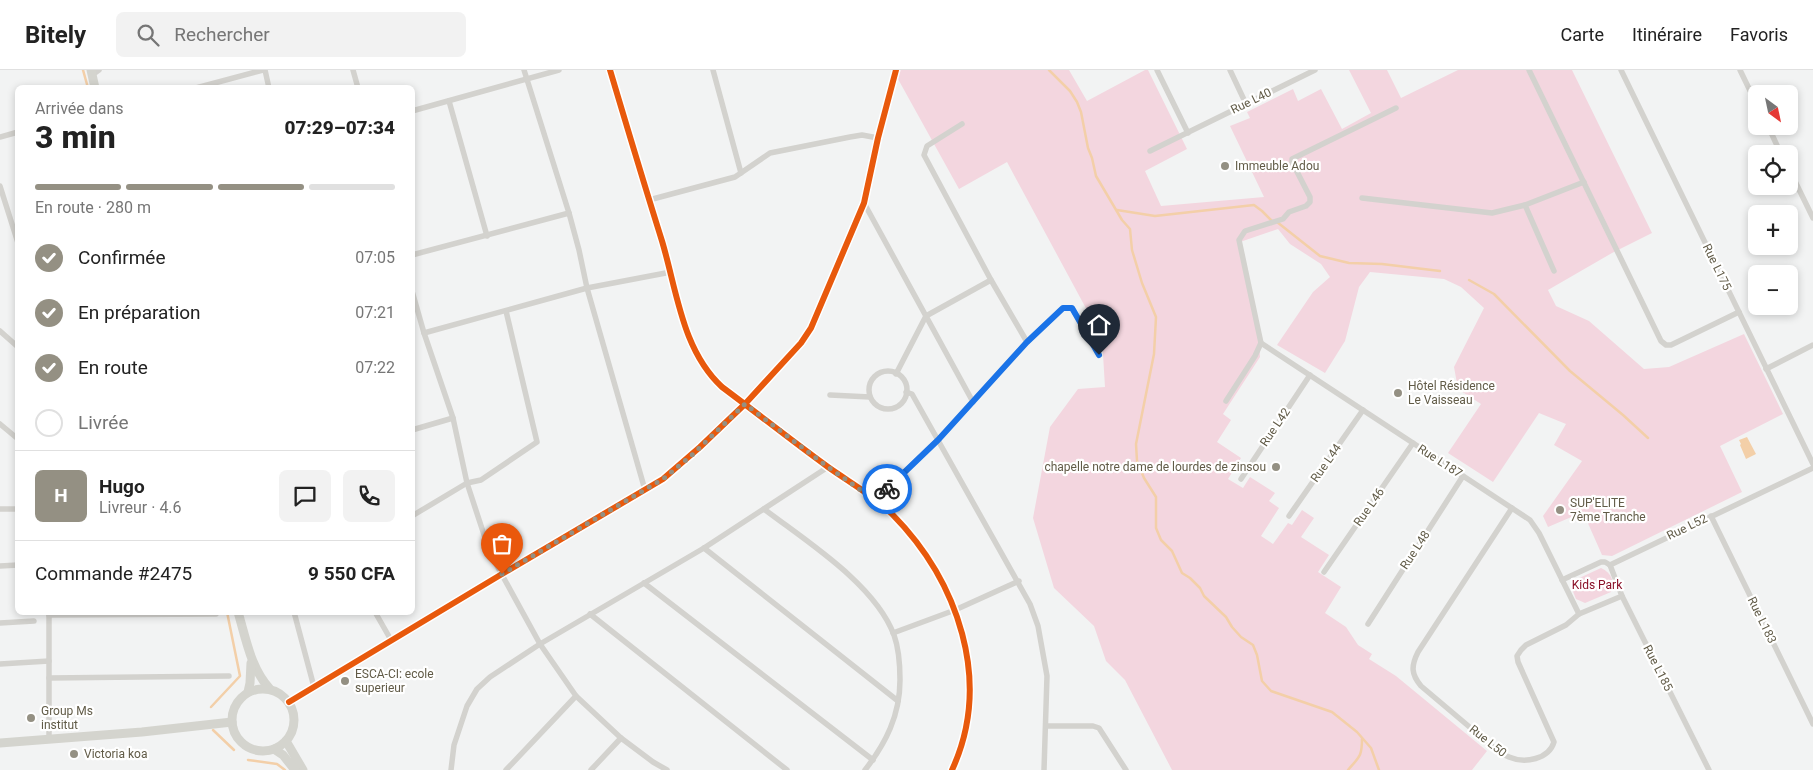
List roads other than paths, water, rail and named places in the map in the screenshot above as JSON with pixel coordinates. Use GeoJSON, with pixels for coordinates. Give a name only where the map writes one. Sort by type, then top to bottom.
{"type":"FeatureCollection","features":[{"type":"Feature","properties":{"kind":"street"},"geometry":{"type":"LineString","coordinates":[[207,85],[264,70],[268,85]]}},
{"type":"Feature","properties":{"kind":"street"},"geometry":{"type":"LineString","coordinates":[[353,70],[357,85]]}},
{"type":"Feature","properties":{"kind":"street"},"geometry":{"type":"LineString","coordinates":[[524,70],[569,213],[587,288],[645,490]]}},
{"type":"Feature","properties":{"kind":"street"},"geometry":{"type":"LineString","coordinates":[[415,110],[559,70]]}},
{"type":"Feature","properties":{"kind":"street"},"geometry":{"type":"LineString","coordinates":[[610,70],[671,272],[685,328],[702,363],[714,379],[828,467],[875,500],[910,534],[924,553],[955,610],[970,665],[966,730],[959,755],[952,770]]}},
{"type":"Feature","properties":{"kind":"street"},"geometry":{"type":"LineString","coordinates":[[714,70],[741,173]]}},
{"type":"Feature","properties":{"kind":"street"},"geometry":{"type":"LineString","coordinates":[[289,702],[663,479],[683,463],[745,404],[795,350],[811,328],[864,203],[878,138],[896,70]]}},
{"type":"Feature","properties":{"kind":"street"},"geometry":{"type":"LineString","coordinates":[[1157,70],[1188,132]]}},
{"type":"Feature","properties":{"kind":"street"},"geometry":{"type":"LineString","coordinates":[[1230,70],[1246,104]]}},
{"type":"Feature","properties":{"kind":"street","name":"Rue L40"},"geometry":{"type":"LineString","coordinates":[[1150,151],[1315,70]]}},
{"type":"Feature","properties":{"kind":"street"},"geometry":{"type":"LineString","coordinates":[[1529,70],[1661,342],[1671,345],[1739,312]]}},
{"type":"Feature","properties":{"kind":"street","name":"Rue L175"},"geometry":{"type":"LineString","coordinates":[[1620,70],[1813,466]]}},
{"type":"Feature","properties":{"kind":"street"},"geometry":{"type":"LineString","coordinates":[[1740,70],[1748,86]]}},
{"type":"Feature","properties":{"kind":"street"},"geometry":{"type":"LineString","coordinates":[[94,72],[95,85]]}},
{"type":"Feature","properties":{"kind":"street"},"geometry":{"type":"LineString","coordinates":[[449,101],[487,236]]}},
{"type":"Feature","properties":{"kind":"street"},"geometry":{"type":"LineString","coordinates":[[1226,401],[1255,356],[1260,343],[1239,240],[1240,236],[1244,231],[1283,219],[1289,212],[1306,206],[1310,202],[1310,197],[1292,159],[1396,108]]}},
{"type":"Feature","properties":{"kind":"street"},"geometry":{"type":"LineString","coordinates":[[962,124],[927,146],[924,155],[991,280],[1027,342]]}},
{"type":"Feature","properties":{"kind":"street"},"geometry":{"type":"LineString","coordinates":[[0,138],[15,133]]}},
{"type":"Feature","properties":{"kind":"street"},"geometry":{"type":"LineString","coordinates":[[649,200],[735,177],[770,153],[850,136],[862,135],[878,138]]}},
{"type":"Feature","properties":{"kind":"street"},"geometry":{"type":"LineString","coordinates":[[1362,198],[1492,213],[1525,205],[1584,182]]}},
{"type":"Feature","properties":{"kind":"street"},"geometry":{"type":"LineString","coordinates":[[0,186],[15,234]]}},
{"type":"Feature","properties":{"kind":"street"},"geometry":{"type":"LineString","coordinates":[[1798,187],[1813,218]]}},
{"type":"Feature","properties":{"kind":"street"},"geometry":{"type":"LineString","coordinates":[[864,203],[973,402]]}},
{"type":"Feature","properties":{"kind":"street"},"geometry":{"type":"LineString","coordinates":[[1525,205],[1554,270]]}},
{"type":"Feature","properties":{"kind":"street"},"geometry":{"type":"LineString","coordinates":[[415,254],[569,213]]}},
{"type":"Feature","properties":{"kind":"street"},"geometry":{"type":"LineString","coordinates":[[424,333],[587,288],[671,272]]}},
{"type":"Feature","properties":{"kind":"street"},"geometry":{"type":"LineString","coordinates":[[896,374],[926,316],[991,280]]}},
{"type":"Feature","properties":{"kind":"street"},"geometry":{"type":"LineString","coordinates":[[415,301],[453,418],[468,483],[490,553],[540,644],[576,696],[621,738],[666,770]]}},
{"type":"Feature","properties":{"kind":"street"},"geometry":{"type":"LineString","coordinates":[[875,500],[938,440],[1027,342],[1063,308],[1072,308],[1099,355]]}},
{"type":"Feature","properties":{"kind":"street"},"geometry":{"type":"LineString","coordinates":[[415,514],[468,483],[481,480],[537,442],[506,311]]}},
{"type":"Feature","properties":{"kind":"street"},"geometry":{"type":"LineString","coordinates":[[0,331],[15,344]]}},
{"type":"Feature","properties":{"kind":"street","name":"Rue L187"},"geometry":{"type":"LineString","coordinates":[[1260,343],[1523,514],[1535,526],[1578,614]]}},
{"type":"Feature","properties":{"kind":"street"},"geometry":{"type":"LineString","coordinates":[[1766,369],[1813,345]]}},
{"type":"Feature","properties":{"kind":"street"},"geometry":{"type":"LineString","coordinates":[[884,372],[896,374],[904,381],[906,392],[901,403],[890,409],[878,406],[870,397],[870,384],[873,379],[884,372]]}},
{"type":"Feature","properties":{"kind":"street","name":"Rue L42"},"geometry":{"type":"LineString","coordinates":[[1241,479],[1310,375]]}},
{"type":"Feature","properties":{"kind":"street"},"geometry":{"type":"LineString","coordinates":[[906,392],[912,394],[1019,581],[1030,604],[1044,652],[1047,676],[1044,770]]}},
{"type":"Feature","properties":{"kind":"street"},"geometry":{"type":"LineString","coordinates":[[830,395],[870,397]]}},
{"type":"Feature","properties":{"kind":"street","name":"Rue L44"},"geometry":{"type":"LineString","coordinates":[[1289,516],[1363,410]]}},
{"type":"Feature","properties":{"kind":"street"},"geometry":{"type":"LineString","coordinates":[[415,429],[453,418]]}},
{"type":"Feature","properties":{"kind":"street"},"geometry":{"type":"LineString","coordinates":[[2,428],[15,437]]}},
{"type":"Feature","properties":{"kind":"street","name":"Rue L46"},"geometry":{"type":"LineString","coordinates":[[1324,572],[1413,443]]}},
{"type":"Feature","properties":{"kind":"street","name":"Rue L52"},"geometry":{"type":"LineString","coordinates":[[1562,580],[1600,562],[1610,565],[1813,466]]}},
{"type":"Feature","properties":{"kind":"street"},"geometry":{"type":"LineString","coordinates":[[450,770],[454,744],[466,706],[477,689],[490,677],[540,644],[704,548],[828,467]]}},
{"type":"Feature","properties":{"kind":"street","name":"Rue L48"},"geometry":{"type":"LineString","coordinates":[[1368,624],[1463,476]]}},
{"type":"Feature","properties":{"kind":"street","name":"Rue L50"},"geometry":{"type":"LineString","coordinates":[[1512,508],[1418,652],[1413,662],[1412,670],[1414,678],[1421,686],[1508,757],[1518,760],[1542,757],[1549,753],[1553,748],[1554,742],[1518,662],[1517,656],[1520,650],[1526,645],[1566,625],[1578,614],[1622,596]]}},
{"type":"Feature","properties":{"kind":"street"},"geometry":{"type":"LineString","coordinates":[[0,510],[15,509]]}},
{"type":"Feature","properties":{"kind":"street"},"geometry":{"type":"LineString","coordinates":[[764,510],[861,586],[884,615],[893,632],[898,646],[900,687],[898,700],[892,728],[865,770]]}},
{"type":"Feature","properties":{"kind":"street","name":"Rue L183"},"geometry":{"type":"LineString","coordinates":[[1711,516],[1813,724]]}},
{"type":"Feature","properties":{"kind":"street"},"geometry":{"type":"LineString","coordinates":[[704,548],[898,700]]}},
{"type":"Feature","properties":{"kind":"street"},"geometry":{"type":"LineString","coordinates":[[0,566],[15,565]]}},
{"type":"Feature","properties":{"kind":"street","name":"Rue L185"},"geometry":{"type":"LineString","coordinates":[[1610,565],[1622,596],[1709,770]]}},
{"type":"Feature","properties":{"kind":"street"},"geometry":{"type":"LineString","coordinates":[[893,632],[955,610],[1019,581]]}},
{"type":"Feature","properties":{"kind":"street"},"geometry":{"type":"LineString","coordinates":[[644,583],[873,760]]}},
{"type":"Feature","properties":{"kind":"street"},"geometry":{"type":"LineString","coordinates":[[590,614],[787,770]]}},
{"type":"Feature","properties":{"kind":"street"},"geometry":{"type":"LineString","coordinates":[[49,615],[49,740]]}},
{"type":"Feature","properties":{"kind":"street"},"geometry":{"type":"LineString","coordinates":[[239,615],[248,648],[261,680],[270,689]]}},
{"type":"Feature","properties":{"kind":"street"},"geometry":{"type":"LineString","coordinates":[[295,615],[314,687]]}},
{"type":"Feature","properties":{"kind":"street"},"geometry":{"type":"LineString","coordinates":[[376,615],[391,640]]}},
{"type":"Feature","properties":{"kind":"street"},"geometry":{"type":"LineString","coordinates":[[0,623],[34,621]]}},
{"type":"Feature","properties":{"kind":"street"},"geometry":{"type":"LineString","coordinates":[[248,648],[251,673],[248,692]]}},
{"type":"Feature","properties":{"kind":"street"},"geometry":{"type":"LineString","coordinates":[[0,664],[49,661]]}},
{"type":"Feature","properties":{"kind":"street"},"geometry":{"type":"LineString","coordinates":[[49,678],[229,676]]}},
{"type":"Feature","properties":{"kind":"street"},"geometry":{"type":"LineString","coordinates":[[259,688],[270,689],[281,694],[289,702],[294,712],[292,732],[286,741],[274,749],[265,751],[255,750],[239,740],[234,731],[232,722],[233,710],[239,700],[248,692],[259,688]]}},
{"type":"Feature","properties":{"kind":"street"},"geometry":{"type":"LineString","coordinates":[[506,770],[576,696]]}},
{"type":"Feature","properties":{"kind":"street"},"geometry":{"type":"LineString","coordinates":[[0,744],[232,722]]}},
{"type":"Feature","properties":{"kind":"street"},"geometry":{"type":"LineString","coordinates":[[1046,726],[1094,726],[1099,728],[1126,770]]}},
{"type":"Feature","properties":{"kind":"street"},"geometry":{"type":"LineString","coordinates":[[591,770],[621,738]]}},
{"type":"Feature","properties":{"kind":"street"},"geometry":{"type":"LineString","coordinates":[[286,741],[303,770]]}},
{"type":"Feature","properties":{"kind":"street"},"geometry":{"type":"LineString","coordinates":[[274,749],[284,755],[295,770]]}},
{"type":"Feature","properties":{"kind":"waterway"},"geometry":{"type":"LineString","coordinates":[[83,70],[87,85]]}},
{"type":"Feature","properties":{"kind":"waterway"},"geometry":{"type":"LineString","coordinates":[[1049,70],[1070,91],[1077,102],[1096,176],[1122,220],[1130,229],[1132,250],[1142,283],[1156,317],[1154,354],[1136,444],[1137,461],[1144,478],[1156,497],[1156,528],[1161,540],[1172,551],[1182,573],[1200,588],[1204,596],[1226,617],[1241,637],[1253,645],[1262,681],[1271,691],[1332,712],[1357,732],[1371,748],[1379,770]]}},
{"type":"Feature","properties":{"kind":"waterway"},"geometry":{"type":"LineString","coordinates":[[1117,210],[1155,216],[1254,205],[1272,221]]}},
{"type":"Feature","properties":{"kind":"waterway"},"geometry":{"type":"LineString","coordinates":[[1277,222],[1320,256],[1349,263],[1382,264],[1440,271]]}},
{"type":"Feature","properties":{"kind":"waterway"},"geometry":{"type":"LineString","coordinates":[[1469,280],[1494,294],[1570,371],[1648,438]]}},
{"type":"Feature","properties":{"kind":"waterway"},"geometry":{"type":"LineString","coordinates":[[211,707],[240,676],[228,615]]}},
{"type":"Feature","properties":{"kind":"waterway"},"geometry":{"type":"LineString","coordinates":[[213,730],[234,750]]}},
{"type":"Feature","properties":{"kind":"waterway"},"geometry":{"type":"LineString","coordinates":[[1348,770],[1359,756],[1362,739]]}},
{"type":"Feature","properties":{"kind":"waterway"},"geometry":{"type":"LineString","coordinates":[[248,760],[277,764],[285,770]]}},
{"type":"Feature","properties":{"kind":"place","name":"Immeuble Adou"},"geometry":{"type":"Point","coordinates":[1225,166]}},
{"type":"Feature","properties":{"kind":"place","name":"Hôtel Résidence Le Vaisseau"},"geometry":{"type":"Point","coordinates":[1398,393]}},
{"type":"Feature","properties":{"kind":"place","name":"chapelle notre dame de lourdes de zinsou"},"geometry":{"type":"Point","coordinates":[1276,467]}},
{"type":"Feature","properties":{"kind":"place","name":"SUP'ELITE 7ème Tranche"},"geometry":{"type":"Point","coordinates":[1560,510]}},
{"type":"Feature","properties":{"kind":"place","name":"ESCA-CI: ecole superieur"},"geometry":{"type":"Point","coordinates":[345,681]}},
{"type":"Feature","properties":{"kind":"place","name":"Group Ms institut"},"geometry":{"type":"Point","coordinates":[31,718]}},
{"type":"Feature","properties":{"kind":"place","name":"Victoria koa"},"geometry":{"type":"Point","coordinates":[74,754]}},
{"type":"Feature","properties":{"kind":"park label","name":"Kids Park"},"geometry":{"type":"Point","coordinates":[1597,585]}}]}
